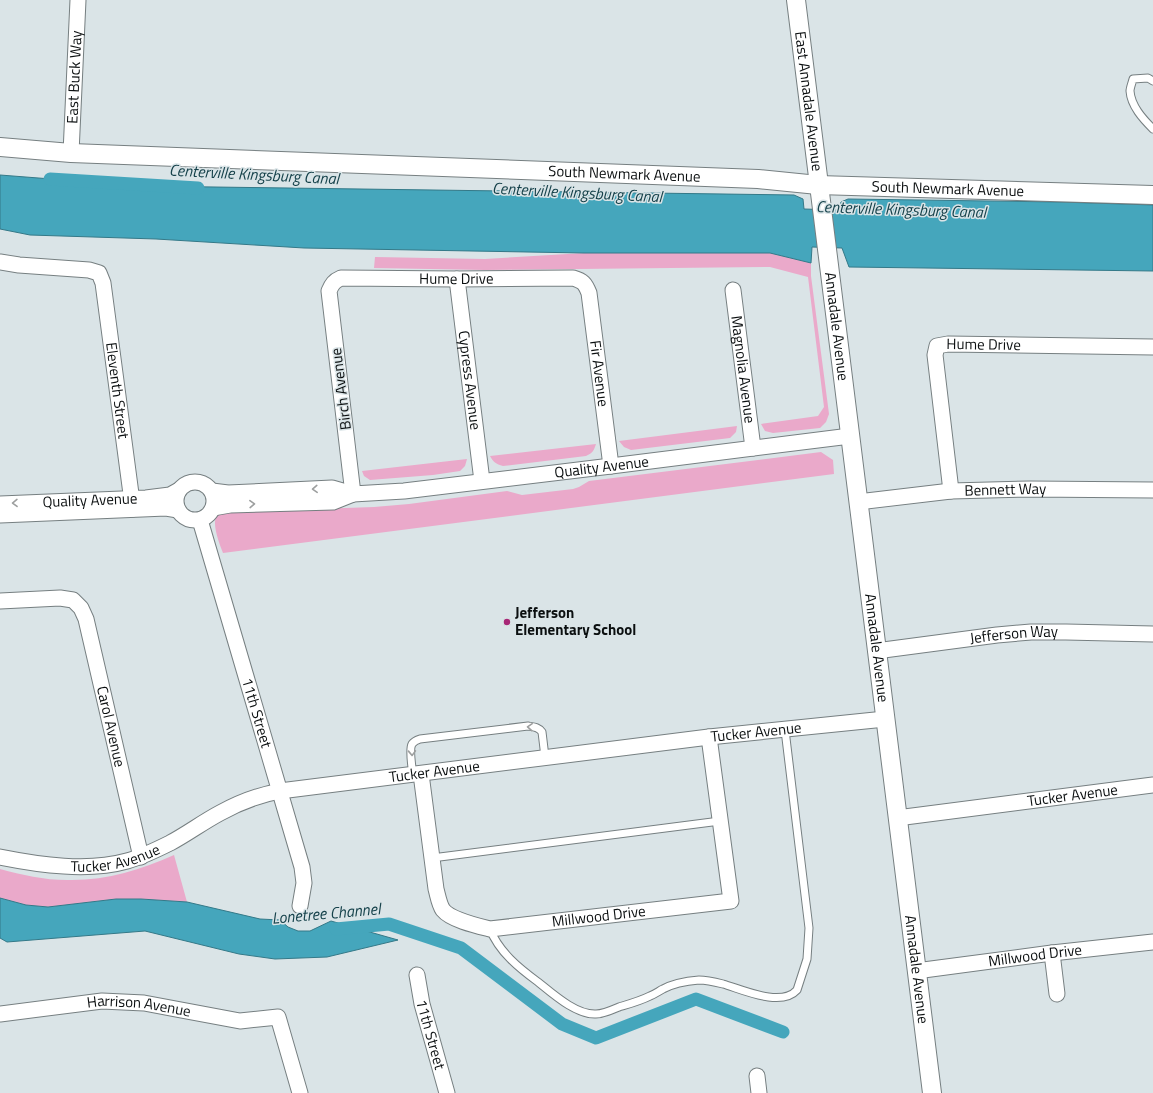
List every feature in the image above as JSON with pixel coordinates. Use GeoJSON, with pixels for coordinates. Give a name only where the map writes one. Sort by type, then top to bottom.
{"type":"FeatureCollection","features":[{"type":"Feature","properties":{"kind":"street","name":"East Buck Way"},"geometry":{"type":"LineString","coordinates":[[71,153],[78,0]]}},
{"type":"Feature","properties":{"kind":"street","name":"East Annadale Avenue"},"geometry":{"type":"LineString","coordinates":[[796,0],[821,203]]}},
{"type":"Feature","properties":{"kind":"street","name":"South Newmark Avenue"},"geometry":{"type":"LineString","coordinates":[[0,147],[71,153],[758,179],[818,185],[1153,195]]}},
{"type":"Feature","properties":{"kind":"street","name":"Annadale Avenue"},"geometry":{"type":"LineString","coordinates":[[821,203],[932,1093]]}},
{"type":"Feature","properties":{"kind":"street","name":"Eleventh Street"},"geometry":{"type":"LineString","coordinates":[[0,262],[19,265],[89,270],[99,273],[103,283],[133,504]]}},
{"type":"Feature","properties":{"kind":"street","name":"Hume Drive"},"geometry":{"type":"LineString","coordinates":[[332,285],[336,280],[341,278],[573,278],[583,282]]}},
{"type":"Feature","properties":{"kind":"street","name":"Cypress Avenue"},"geometry":{"type":"LineString","coordinates":[[457,279],[482,481]]}},
{"type":"Feature","properties":{"kind":"street","name":"Fir Avenue"},"geometry":{"type":"LineString","coordinates":[[583,282],[589,293],[611,466]]}},
{"type":"Feature","properties":{"kind":"street","name":"Birch Avenue"},"geometry":{"type":"LineString","coordinates":[[332,285],[329,291],[353,494]]}},
{"type":"Feature","properties":{"kind":"street","name":"Magnolia Avenue"},"geometry":{"type":"LineString","coordinates":[[733,290],[753,448]]}},
{"type":"Feature","properties":{"kind":"street","name":"Hume Drive"},"geometry":{"type":"LineString","coordinates":[[951,491],[935,355],[937,346],[948,344],[1153,347]]}},
{"type":"Feature","properties":{"kind":"street","name":"Quality Avenue"},"geometry":{"type":"LineString","coordinates":[[213,508],[230,505],[333,502],[353,494],[404,491],[850,436]]}},
{"type":"Feature","properties":{"kind":"street"},"geometry":{"type":"LineString","coordinates":[[198,482],[204,484],[212,492],[214,497],[213,508],[206,518],[194,521],[188,520],[183,517],[178,510],[175,501],[179,490],[187,483],[198,482]]}},
{"type":"Feature","properties":{"kind":"street","name":"Quality Avenue"},"geometry":{"type":"LineString","coordinates":[[212,492],[228,493],[332,488],[353,494]]}},
{"type":"Feature","properties":{"kind":"street","name":"Bennett Way"},"geometry":{"type":"LineString","coordinates":[[858,502],[951,491],[1030,489],[1153,490]]}},
{"type":"Feature","properties":{"kind":"street","name":"Quality Avenue"},"geometry":{"type":"LineString","coordinates":[[0,515],[133,504],[170,495],[179,490]]}},
{"type":"Feature","properties":{"kind":"street","name":"Quality Avenue"},"geometry":{"type":"LineString","coordinates":[[0,504],[133,504],[178,510]]}},
{"type":"Feature","properties":{"kind":"street","name":"11th Street"},"geometry":{"type":"LineString","coordinates":[[200,520],[302,867],[304,883],[300,906]]}},
{"type":"Feature","properties":{"kind":"street","name":"Carol Avenue"},"geometry":{"type":"LineString","coordinates":[[0,601],[60,598],[73,600],[81,608],[86,619],[141,857]]}},
{"type":"Feature","properties":{"kind":"street","name":"Jefferson Way"},"geometry":{"type":"LineString","coordinates":[[876,651],[1031,632],[1153,634]]}},
{"type":"Feature","properties":{"kind":"street","name":"Tucker Avenue"},"geometry":{"type":"LineString","coordinates":[[0,858],[31,864],[62,866],[92,866],[126,861],[141,857],[170,843],[220,813],[262,795],[280,791],[709,737],[885,719]]}},
{"type":"Feature","properties":{"kind":"street","name":"Millwood Drive"},"geometry":{"type":"LineString","coordinates":[[417,774],[436,889],[440,904],[444,911],[471,925],[490,929],[731,901],[709,737]]}},
{"type":"Feature","properties":{"kind":"street","name":"Tucker Avenue"},"geometry":{"type":"LineString","coordinates":[[897,818],[1153,785]]}},
{"type":"Feature","properties":{"kind":"street","name":"Millwood Drive"},"geometry":{"type":"LineString","coordinates":[[916,971],[1052,953],[1153,942]]}},
{"type":"Feature","properties":{"kind":"street"},"geometry":{"type":"LineString","coordinates":[[1052,953],[1057,994]]}},
{"type":"Feature","properties":{"kind":"street","name":"11th Street"},"geometry":{"type":"LineString","coordinates":[[417,975],[422,1004],[448,1093]]}},
{"type":"Feature","properties":{"kind":"street","name":"Harrison Avenue"},"geometry":{"type":"LineString","coordinates":[[0,1014],[102,1001],[144,1003],[240,1021],[278,1017],[300,1093]]}},
{"type":"Feature","properties":{"kind":"street"},"geometry":{"type":"LineString","coordinates":[[757,1076],[759,1093]]}},
{"type":"Feature","properties":{"kind":"lane"},"geometry":{"type":"LineString","coordinates":[[1153,81],[1148,78],[1133,79],[1130,90],[1135,107],[1153,129]]}},
{"type":"Feature","properties":{"kind":"lane"},"geometry":{"type":"LineString","coordinates":[[417,774],[411,747],[412,743],[420,739],[528,726],[539,729],[542,732],[545,757]]}},
{"type":"Feature","properties":{"kind":"lane"},"geometry":{"type":"LineString","coordinates":[[490,929],[494,939],[505,954],[522,969],[572,1007],[582,1012],[596,1014],[644,998],[665,988],[684,982],[699,980],[721,983],[771,997],[790,996],[795,993],[807,959],[809,928],[785,730]]}},
{"type":"Feature","properties":{"kind":"lane"},"geometry":{"type":"LineString","coordinates":[[432,858],[720,821]]}},
{"type":"Feature","properties":{"kind":"shaded area"},"geometry":{"type":"Polygon","coordinates":[[[584,253],[770,253],[811,263],[811,276],[829,414],[826,422],[820,428],[773,433],[765,431],[761,424],[818,416],[824,407],[808,277],[770,267],[485,270],[374,268],[375,257],[485,259],[584,253]]]}},
{"type":"Feature","properties":{"kind":"shaded area"},"geometry":{"type":"Polygon","coordinates":[[[737,426],[736,432],[730,438],[631,450],[624,447],[619,441],[737,426]]]}},
{"type":"Feature","properties":{"kind":"shaded area"},"geometry":{"type":"Polygon","coordinates":[[[596,444],[593,451],[586,456],[503,466],[492,460],[490,456],[596,444]]]}},
{"type":"Feature","properties":{"kind":"shaded area"},"geometry":{"type":"Polygon","coordinates":[[[821,452],[833,460],[834,474],[223,553],[215,529],[215,519],[217,516],[229,512],[374,507],[409,504],[507,491],[522,495],[573,489],[589,481],[821,452]]]}},
{"type":"Feature","properties":{"kind":"shaded area"},"geometry":{"type":"Polygon","coordinates":[[[467,459],[465,466],[460,471],[433,475],[370,480],[364,476],[362,471],[467,459]]]}},
{"type":"Feature","properties":{"kind":"shaded area"},"geometry":{"type":"Polygon","coordinates":[[[174,855],[187,902],[116,899],[48,907],[26,905],[0,898],[0,869],[25,875],[58,880],[95,879],[122,874],[174,855]]]}},
{"type":"Feature","properties":{"kind":"water"},"geometry":{"type":"Polygon","coordinates":[[[0,175],[141,186],[794,195],[803,199],[804,209],[839,210],[841,202],[848,199],[1153,205],[1153,271],[849,267],[842,248],[812,247],[811,263],[770,253],[584,253],[304,248],[156,239],[30,235],[0,229],[0,175]]]}},
{"type":"Feature","properties":{"kind":"water"},"geometry":{"type":"Polygon","coordinates":[[[0,898],[26,905],[48,907],[116,899],[187,902],[260,919],[280,920],[288,927],[298,931],[310,931],[331,921],[398,940],[327,957],[275,959],[239,954],[145,931],[7,942],[0,938],[0,898]]]}},
{"type":"Feature","properties":{"kind":"waterway","name":"Centerville Kingsburg Canal"},"geometry":{"type":"LineString","coordinates":[[50,179],[198,188]]}},
{"type":"Feature","properties":{"kind":"waterway","name":"Lonetree Channel"},"geometry":{"type":"LineString","coordinates":[[336,929],[389,924],[461,948],[562,1024],[596,1038],[696,999],[783,1032]]}},
{"type":"Feature","properties":{"kind":"place","name":"Jefferson Elementary School"},"geometry":{"type":"Point","coordinates":[507,622]}}]}
